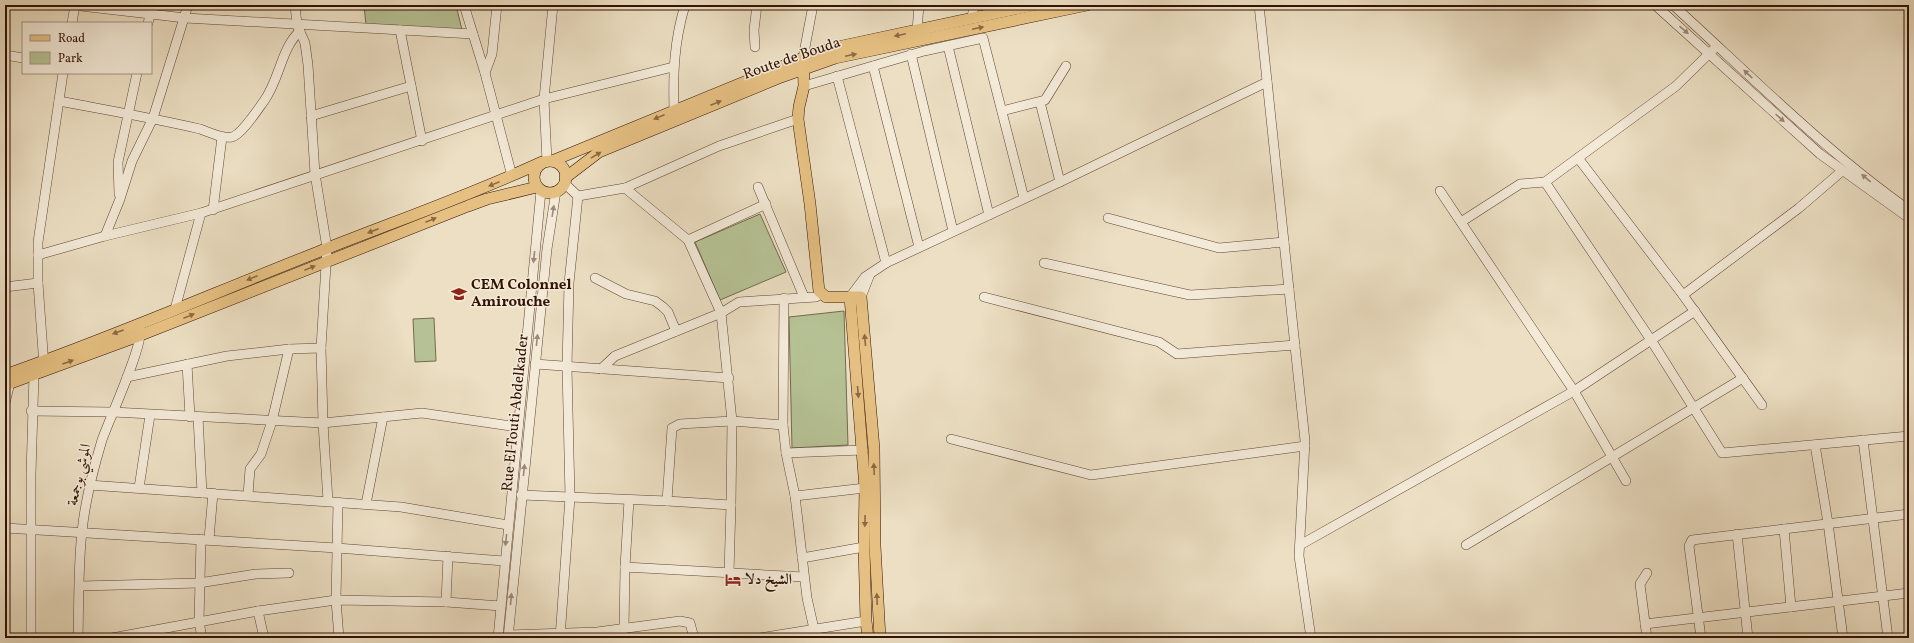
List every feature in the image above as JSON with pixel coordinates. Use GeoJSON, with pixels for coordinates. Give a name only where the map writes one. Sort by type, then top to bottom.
{"type":"FeatureCollection","features":[{"type":"Feature","properties":{"kind":"main road","name":"Route de Bouda"},"geometry":{"type":"LineString","coordinates":[[562,184],[599,152],[804,63],[834,48],[1034,5]]}},
{"type":"Feature","properties":{"kind":"main road","name":"Route de Bouda"},"geometry":{"type":"LineString","coordinates":[[140,330],[175,309],[674,111],[804,63],[835,58],[1087,5]]}},
{"type":"Feature","properties":{"kind":"main road"},"geometry":{"type":"LineString","coordinates":[[804,63],[804,86],[798,119],[810,204],[818,287],[821,294],[826,297],[856,297]]}},
{"type":"Feature","properties":{"kind":"main road"},"geometry":{"type":"LineString","coordinates":[[7,381],[327,261],[481,201],[539,189],[562,184],[562,167],[547,161],[537,167],[534,178],[539,189]]}},
{"type":"Feature","properties":{"kind":"main road"},"geometry":{"type":"LineString","coordinates":[[856,297],[862,450],[865,488],[864,547],[866,621],[868,638]]}},
{"type":"Feature","properties":{"kind":"main road"},"geometry":{"type":"LineString","coordinates":[[856,297],[874,449],[875,546],[880,638]]}},
{"type":"Feature","properties":{"kind":"main road"},"geometry":{"type":"LineString","coordinates":[[7,381],[34,374],[44,366]]}},
{"type":"Feature","properties":{"kind":"street"},"geometry":{"type":"LineString","coordinates":[[72,22],[73,5],[185,18],[299,28],[400,30],[473,34]]}},
{"type":"Feature","properties":{"kind":"street"},"geometry":{"type":"LineString","coordinates":[[105,236],[120,199],[132,161],[153,118],[188,5]]}},
{"type":"Feature","properties":{"kind":"street"},"geometry":{"type":"LineString","coordinates":[[295,5],[308,65],[315,174],[327,248],[321,348],[323,423],[328,501]]}},
{"type":"Feature","properties":{"kind":"street"},"geometry":{"type":"LineString","coordinates":[[464,5],[486,73],[495,115],[512,176]]}},
{"type":"Feature","properties":{"kind":"street"},"geometry":{"type":"LineString","coordinates":[[486,73],[492,54],[497,5]]}},
{"type":"Feature","properties":{"kind":"street"},"geometry":{"type":"LineString","coordinates":[[547,161],[544,99],[553,5]]}},
{"type":"Feature","properties":{"kind":"street"},"geometry":{"type":"LineString","coordinates":[[674,111],[673,67],[676,44],[685,5]]}},
{"type":"Feature","properties":{"kind":"street"},"geometry":{"type":"LineString","coordinates":[[755,47],[754,30],[758,5]]}},
{"type":"Feature","properties":{"kind":"street"},"geometry":{"type":"LineString","coordinates":[[804,63],[813,5]]}},
{"type":"Feature","properties":{"kind":"street"},"geometry":{"type":"LineString","coordinates":[[917,31],[919,5]]}},
{"type":"Feature","properties":{"kind":"street"},"geometry":{"type":"LineString","coordinates":[[972,18],[974,5]]}},
{"type":"Feature","properties":{"kind":"street"},"geometry":{"type":"LineString","coordinates":[[1259,5],[1305,446],[1299,556],[1311,638]]}},
{"type":"Feature","properties":{"kind":"street"},"geometry":{"type":"LineString","coordinates":[[1655,5],[1710,53],[1786,124],[1842,171],[1909,218]]}},
{"type":"Feature","properties":{"kind":"street"},"geometry":{"type":"LineString","coordinates":[[1673,5],[1826,144],[1881,191],[1909,210]]}},
{"type":"Feature","properties":{"kind":"street"},"geometry":{"type":"LineString","coordinates":[[59,101],[153,118],[204,130],[222,137],[231,137],[237,134],[265,99],[274,84],[290,42],[299,28]]}},
{"type":"Feature","properties":{"kind":"street"},"geometry":{"type":"LineString","coordinates":[[400,30],[422,140]]}},
{"type":"Feature","properties":{"kind":"street"},"geometry":{"type":"LineString","coordinates":[[804,86],[911,54],[979,38],[984,39],[1024,198]]}},
{"type":"Feature","properties":{"kind":"street"},"geometry":{"type":"LineString","coordinates":[[948,46],[989,215]]}},
{"type":"Feature","properties":{"kind":"street"},"geometry":{"type":"LineString","coordinates":[[1461,222],[1520,184],[1545,182],[1676,86],[1717,46]]}},
{"type":"Feature","properties":{"kind":"street"},"geometry":{"type":"LineString","coordinates":[[911,54],[953,231]]}},
{"type":"Feature","properties":{"kind":"street"},"geometry":{"type":"LineString","coordinates":[[5,55],[22,58]]}},
{"type":"Feature","properties":{"kind":"street"},"geometry":{"type":"LineString","coordinates":[[873,66],[919,247]]}},
{"type":"Feature","properties":{"kind":"street"},"geometry":{"type":"LineString","coordinates":[[1002,111],[1040,102],[1048,97],[1066,66]]}},
{"type":"Feature","properties":{"kind":"street"},"geometry":{"type":"LineString","coordinates":[[38,255],[105,236],[213,210],[315,174],[544,99],[673,67]]}},
{"type":"Feature","properties":{"kind":"street"},"geometry":{"type":"LineString","coordinates":[[44,366],[38,283],[39,230],[63,74]]}},
{"type":"Feature","properties":{"kind":"street"},"geometry":{"type":"LineString","coordinates":[[120,199],[118,162],[127,114],[137,74]]}},
{"type":"Feature","properties":{"kind":"street"},"geometry":{"type":"LineString","coordinates":[[837,76],[886,263]]}},
{"type":"Feature","properties":{"kind":"street"},"geometry":{"type":"LineString","coordinates":[[856,297],[857,286],[872,271],[886,263],[1060,182],[1268,82]]}},
{"type":"Feature","properties":{"kind":"street"},"geometry":{"type":"LineString","coordinates":[[311,116],[411,86]]}},
{"type":"Feature","properties":{"kind":"street"},"geometry":{"type":"LineString","coordinates":[[1040,102],[1060,182]]}},
{"type":"Feature","properties":{"kind":"street"},"geometry":{"type":"LineString","coordinates":[[562,184],[578,196],[624,188],[719,146],[798,119]]}},
{"type":"Feature","properties":{"kind":"street"},"geometry":{"type":"LineString","coordinates":[[213,210],[222,137]]}},
{"type":"Feature","properties":{"kind":"street"},"geometry":{"type":"LineString","coordinates":[[1578,158],[1695,311],[1762,405]]}},
{"type":"Feature","properties":{"kind":"street"},"geometry":{"type":"LineString","coordinates":[[1683,295],[1799,208],[1842,171]]}},
{"type":"Feature","properties":{"kind":"street"},"geometry":{"type":"LineString","coordinates":[[1545,182],[1651,340],[1722,453],[1909,436]]}},
{"type":"Feature","properties":{"kind":"street","name":"Rue El Touti Abdelkader"},"geometry":{"type":"LineString","coordinates":[[508,636],[547,249],[562,184]]}},
{"type":"Feature","properties":{"kind":"street"},"geometry":{"type":"LineString","coordinates":[[758,187],[804,297]]}},
{"type":"Feature","properties":{"kind":"street"},"geometry":{"type":"LineString","coordinates":[[624,188],[688,240],[721,313],[729,378],[732,421],[729,573]]}},
{"type":"Feature","properties":{"kind":"street","name":"Rue El Touti Abdelkader"},"geometry":{"type":"LineString","coordinates":[[498,638],[539,189]]}},
{"type":"Feature","properties":{"kind":"street"},"geometry":{"type":"LineString","coordinates":[[1440,191],[1574,390],[1626,481]]}},
{"type":"Feature","properties":{"kind":"street"},"geometry":{"type":"LineString","coordinates":[[560,636],[570,497],[567,367],[569,283],[578,196]]}},
{"type":"Feature","properties":{"kind":"street"},"geometry":{"type":"LineString","coordinates":[[688,240],[766,204]]}},
{"type":"Feature","properties":{"kind":"street"},"geometry":{"type":"LineString","coordinates":[[175,309],[201,213]]}},
{"type":"Feature","properties":{"kind":"street"},"geometry":{"type":"LineString","coordinates":[[1108,218],[1219,248],[1284,242]]}},
{"type":"Feature","properties":{"kind":"street"},"geometry":{"type":"LineString","coordinates":[[1044,263],[1190,295],[1289,289]]}},
{"type":"Feature","properties":{"kind":"street"},"geometry":{"type":"LineString","coordinates":[[595,278],[626,294],[655,301],[663,306],[668,312],[676,331]]}},
{"type":"Feature","properties":{"kind":"street"},"geometry":{"type":"LineString","coordinates":[[5,287],[38,283]]}},
{"type":"Feature","properties":{"kind":"street"},"geometry":{"type":"LineString","coordinates":[[601,369],[615,356],[721,313],[739,302],[816,297],[821,294]]}},
{"type":"Feature","properties":{"kind":"street"},"geometry":{"type":"LineString","coordinates":[[984,297],[1158,342],[1177,354],[1295,345]]}},
{"type":"Feature","properties":{"kind":"street"},"geometry":{"type":"LineString","coordinates":[[784,298],[783,425],[804,577],[816,638]]}},
{"type":"Feature","properties":{"kind":"street"},"geometry":{"type":"LineString","coordinates":[[1300,545],[1574,390],[1695,311]]}},
{"type":"Feature","properties":{"kind":"street","name":"الموشي بوجمعة"},"geometry":{"type":"LineString","coordinates":[[78,638],[82,532],[89,485],[103,438],[127,377],[140,330]]}},
{"type":"Feature","properties":{"kind":"street"},"geometry":{"type":"LineString","coordinates":[[127,377],[227,356],[289,349],[321,348]]}},
{"type":"Feature","properties":{"kind":"street"},"geometry":{"type":"LineString","coordinates":[[248,495],[250,469],[261,454],[272,421],[289,349]]}},
{"type":"Feature","properties":{"kind":"street"},"geometry":{"type":"LineString","coordinates":[[187,364],[202,493]]}},
{"type":"Feature","properties":{"kind":"street"},"geometry":{"type":"LineString","coordinates":[[535,364],[729,378]]}},
{"type":"Feature","properties":{"kind":"street"},"geometry":{"type":"LineString","coordinates":[[31,638],[32,411],[34,374]]}},
{"type":"Feature","properties":{"kind":"street"},"geometry":{"type":"LineString","coordinates":[[1466,545],[1743,378]]}},
{"type":"Feature","properties":{"kind":"street"},"geometry":{"type":"LineString","coordinates":[[5,403],[7,381]]}},
{"type":"Feature","properties":{"kind":"street"},"geometry":{"type":"LineString","coordinates":[[32,411],[113,412],[323,423],[422,413],[518,426]]}},
{"type":"Feature","properties":{"kind":"street"},"geometry":{"type":"LineString","coordinates":[[139,488],[150,414]]}},
{"type":"Feature","properties":{"kind":"street"},"geometry":{"type":"LineString","coordinates":[[366,504],[383,417]]}},
{"type":"Feature","properties":{"kind":"street"},"geometry":{"type":"LineString","coordinates":[[667,501],[672,428],[680,424],[732,421],[783,425]]}},
{"type":"Feature","properties":{"kind":"street"},"geometry":{"type":"LineString","coordinates":[[951,439],[1091,475],[1305,446]]}},
{"type":"Feature","properties":{"kind":"street"},"geometry":{"type":"LineString","coordinates":[[1864,440],[1888,638]]}},
{"type":"Feature","properties":{"kind":"street"},"geometry":{"type":"LineString","coordinates":[[1815,444],[1828,523],[1843,638]]}},
{"type":"Feature","properties":{"kind":"street"},"geometry":{"type":"LineString","coordinates":[[786,453],[862,450]]}},
{"type":"Feature","properties":{"kind":"street"},"geometry":{"type":"LineString","coordinates":[[89,485],[366,504],[508,525]]}},
{"type":"Feature","properties":{"kind":"street"},"geometry":{"type":"LineString","coordinates":[[794,496],[865,488]]}},
{"type":"Feature","properties":{"kind":"street"},"geometry":{"type":"LineString","coordinates":[[202,638],[199,621],[199,583],[213,493]]}},
{"type":"Feature","properties":{"kind":"street"},"geometry":{"type":"LineString","coordinates":[[521,496],[667,501],[731,505]]}},
{"type":"Feature","properties":{"kind":"street"},"geometry":{"type":"LineString","coordinates":[[624,629],[625,567],[629,500]]}},
{"type":"Feature","properties":{"kind":"street"},"geometry":{"type":"LineString","coordinates":[[338,502],[336,600],[339,638]]}},
{"type":"Feature","properties":{"kind":"street"},"geometry":{"type":"LineString","coordinates":[[1701,638],[1690,543],[1699,538],[1909,514]]}},
{"type":"Feature","properties":{"kind":"street"},"geometry":{"type":"LineString","coordinates":[[5,528],[337,548],[504,561]]}},
{"type":"Feature","properties":{"kind":"street"},"geometry":{"type":"LineString","coordinates":[[1784,528],[1791,607]]}},
{"type":"Feature","properties":{"kind":"street"},"geometry":{"type":"LineString","coordinates":[[1737,534],[1748,638]]}},
{"type":"Feature","properties":{"kind":"street"},"geometry":{"type":"LineString","coordinates":[[802,558],[864,547]]}},
{"type":"Feature","properties":{"kind":"street"},"geometry":{"type":"LineString","coordinates":[[446,602],[448,556]]}},
{"type":"Feature","properties":{"kind":"street"},"geometry":{"type":"LineString","coordinates":[[625,567],[804,577]]}},
{"type":"Feature","properties":{"kind":"street"},"geometry":{"type":"LineString","coordinates":[[80,586],[199,583],[256,574],[289,573]]}},
{"type":"Feature","properties":{"kind":"street"},"geometry":{"type":"LineString","coordinates":[[1647,573],[1640,584],[1648,638]]}},
{"type":"Feature","properties":{"kind":"street"},"geometry":{"type":"LineString","coordinates":[[1645,624],[1909,593]]}},
{"type":"Feature","properties":{"kind":"street"},"geometry":{"type":"LineString","coordinates":[[112,638],[199,621],[336,600],[446,602],[501,606]]}},
{"type":"Feature","properties":{"kind":"street"},"geometry":{"type":"LineString","coordinates":[[258,611],[264,638]]}},
{"type":"Feature","properties":{"kind":"street"},"geometry":{"type":"LineString","coordinates":[[508,636],[560,636],[624,629],[680,620],[687,621],[693,627],[694,638]]}},
{"type":"Feature","properties":{"kind":"street"},"geometry":{"type":"LineString","coordinates":[[760,638],[813,628],[866,621]]}},
{"type":"Feature","properties":{"kind":"green space"},"geometry":{"type":"Polygon","coordinates":[[[364,5],[456,5],[462,30],[366,25],[364,5]]]}},
{"type":"Feature","properties":{"kind":"green space"},"geometry":{"type":"Polygon","coordinates":[[[760,214],[786,272],[720,300],[695,242],[760,214]]]}},
{"type":"Feature","properties":{"kind":"green space"},"geometry":{"type":"Polygon","coordinates":[[[844,311],[848,445],[792,448],[789,317],[844,311]]]}},
{"type":"Feature","properties":{"kind":"green space"},"geometry":{"type":"Polygon","coordinates":[[[434,318],[436,361],[415,362],[413,319],[434,318]]]}},
{"type":"Feature","properties":{"kind":"place","name":"CEM Colonnel Amirouche"},"geometry":{"type":"Point","coordinates":[459,294]}},
{"type":"Feature","properties":{"kind":"place","name":"الشيخ دلا"},"geometry":{"type":"Point","coordinates":[733,580]}}]}
